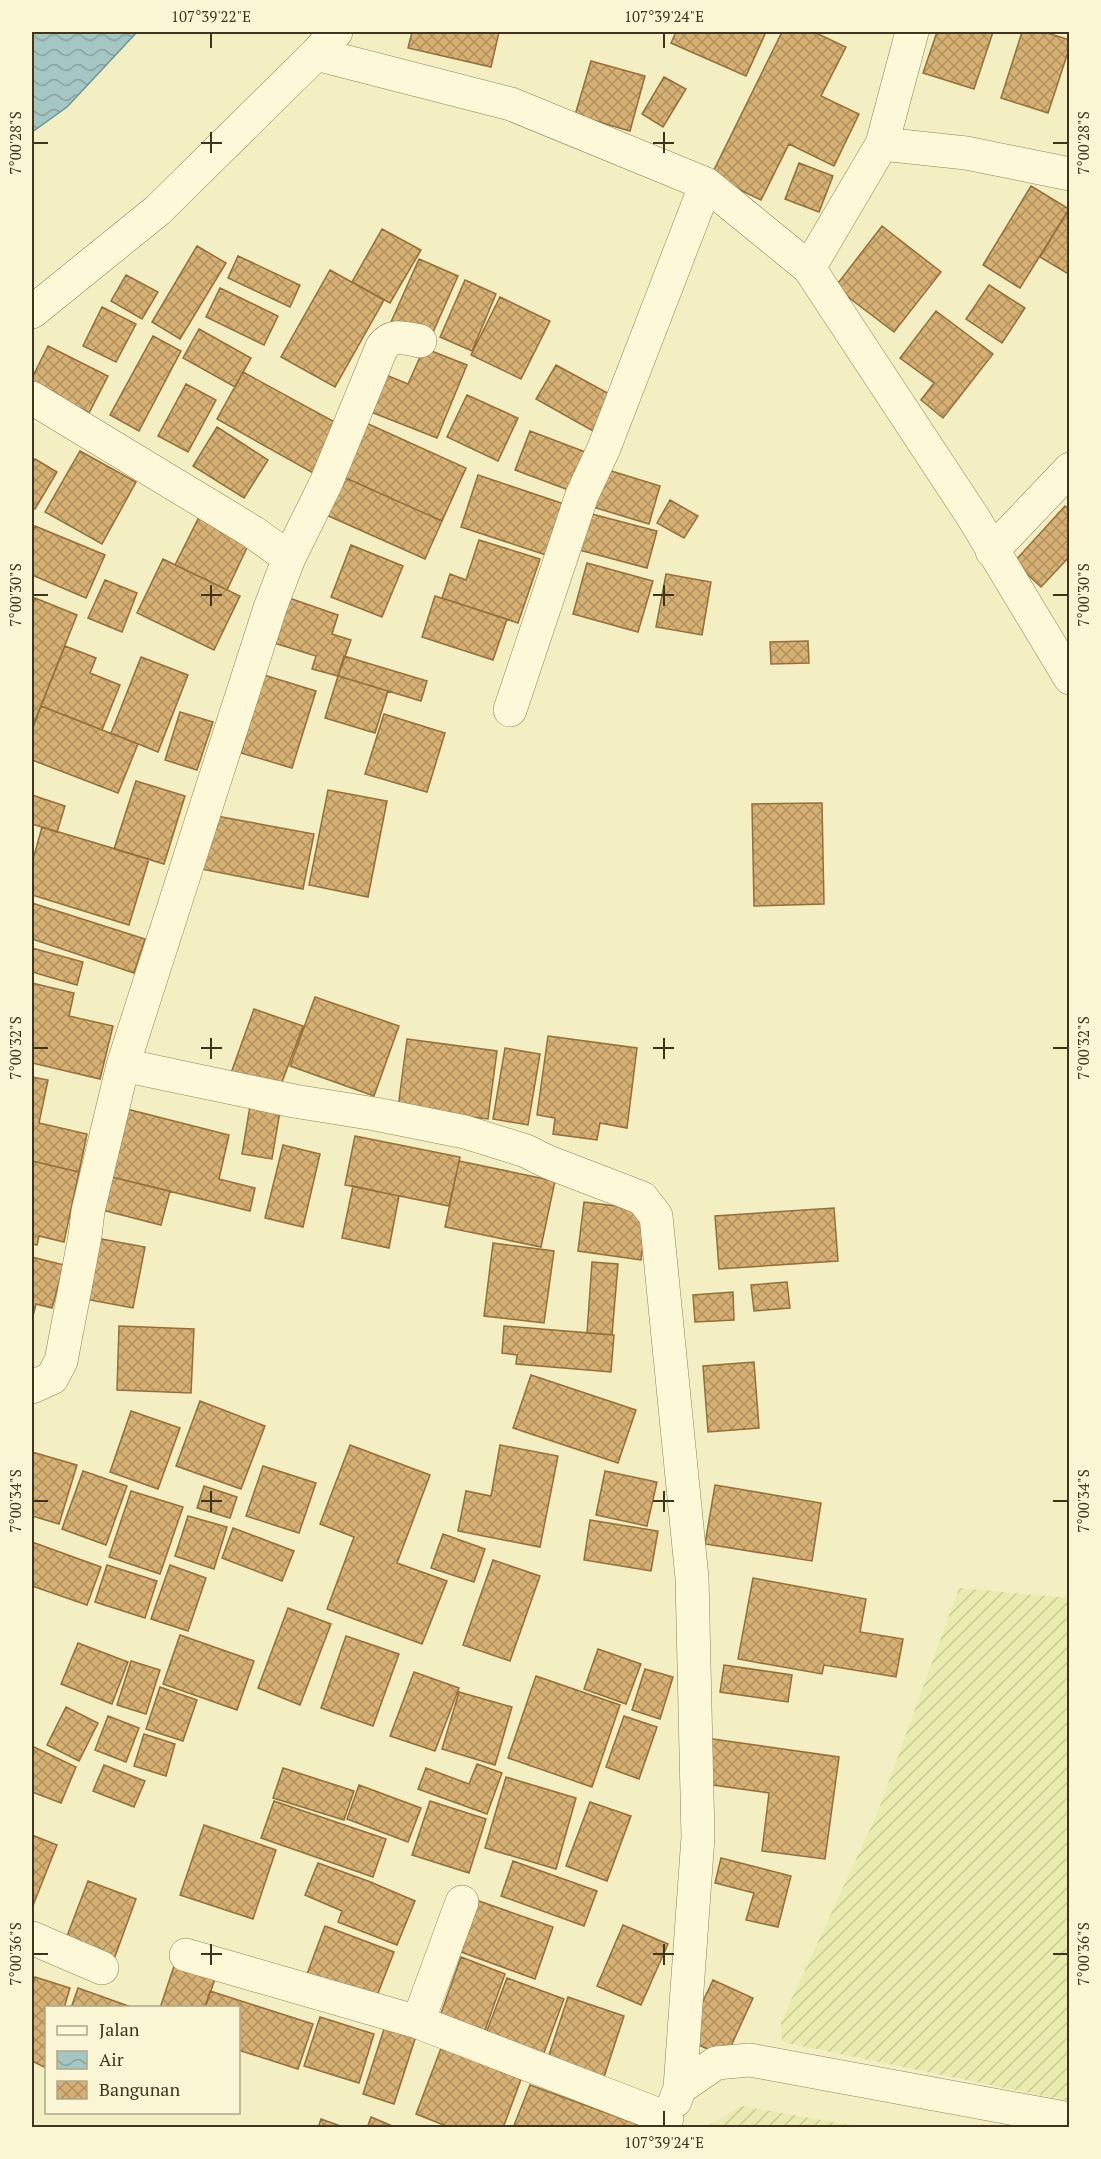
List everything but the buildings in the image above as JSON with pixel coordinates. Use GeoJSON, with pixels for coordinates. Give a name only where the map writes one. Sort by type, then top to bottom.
{"type":"FeatureCollection","features":[{"type":"Feature","properties":{"kind":"street"},"geometry":{"type":"LineString","coordinates":[[809,268],[882,144],[912,32]]}},
{"type":"Feature","properties":{"kind":"street"},"geometry":{"type":"LineString","coordinates":[[32,312],[158,210],[326,43],[511,105],[706,184],[809,268],[973,517],[1070,678]]}},
{"type":"Feature","properties":{"kind":"street"},"geometry":{"type":"LineString","coordinates":[[882,144],[966,153],[1070,174]]}},
{"type":"Feature","properties":{"kind":"street"},"geometry":{"type":"LineString","coordinates":[[510,710],[582,495],[604,448],[706,184]]}},
{"type":"Feature","properties":{"kind":"street"},"geometry":{"type":"LineString","coordinates":[[32,1387],[52,1378],[62,1362],[85,1236],[87,1211],[123,1065],[203,821],[248,674],[290,558],[326,483],[382,347],[386,342],[399,337],[420,341]]}},
{"type":"Feature","properties":{"kind":"street"},"geometry":{"type":"LineString","coordinates":[[32,398],[253,532],[290,558]]}},
{"type":"Feature","properties":{"kind":"street"},"geometry":{"type":"LineString","coordinates":[[992,551],[1070,469]]}},
{"type":"Feature","properties":{"kind":"street"},"geometry":{"type":"LineString","coordinates":[[123,1065],[294,1101],[465,1132],[526,1151],[548,1162],[642,1198],[656,1216],[692,1578],[698,1837],[680,2088],[665,2123],[418,2022],[186,1955]]}},
{"type":"Feature","properties":{"kind":"street"},"geometry":{"type":"LineString","coordinates":[[418,2022],[462,1902]]}},
{"type":"Feature","properties":{"kind":"street"},"geometry":{"type":"LineString","coordinates":[[32,1938],[102,1968]]}},
{"type":"Feature","properties":{"kind":"street"},"geometry":{"type":"LineString","coordinates":[[680,2088],[716,2062],[750,2060],[1070,2119]]}},
{"type":"Feature","properties":{"kind":"green space"},"geometry":{"type":"Polygon","coordinates":[[[959,1588],[1069,1598],[1069,2101],[782,2042],[781,2022],[877,1814],[959,1588]]]}},
{"type":"Feature","properties":{"kind":"green space"},"geometry":{"type":"Polygon","coordinates":[[[742,2106],[861,2127],[706,2127],[742,2106]]]}},
{"type":"Feature","properties":{"kind":"water"},"geometry":{"type":"Polygon","coordinates":[[[32,32],[137,32],[67,107],[32,132],[32,32]]]}}]}
